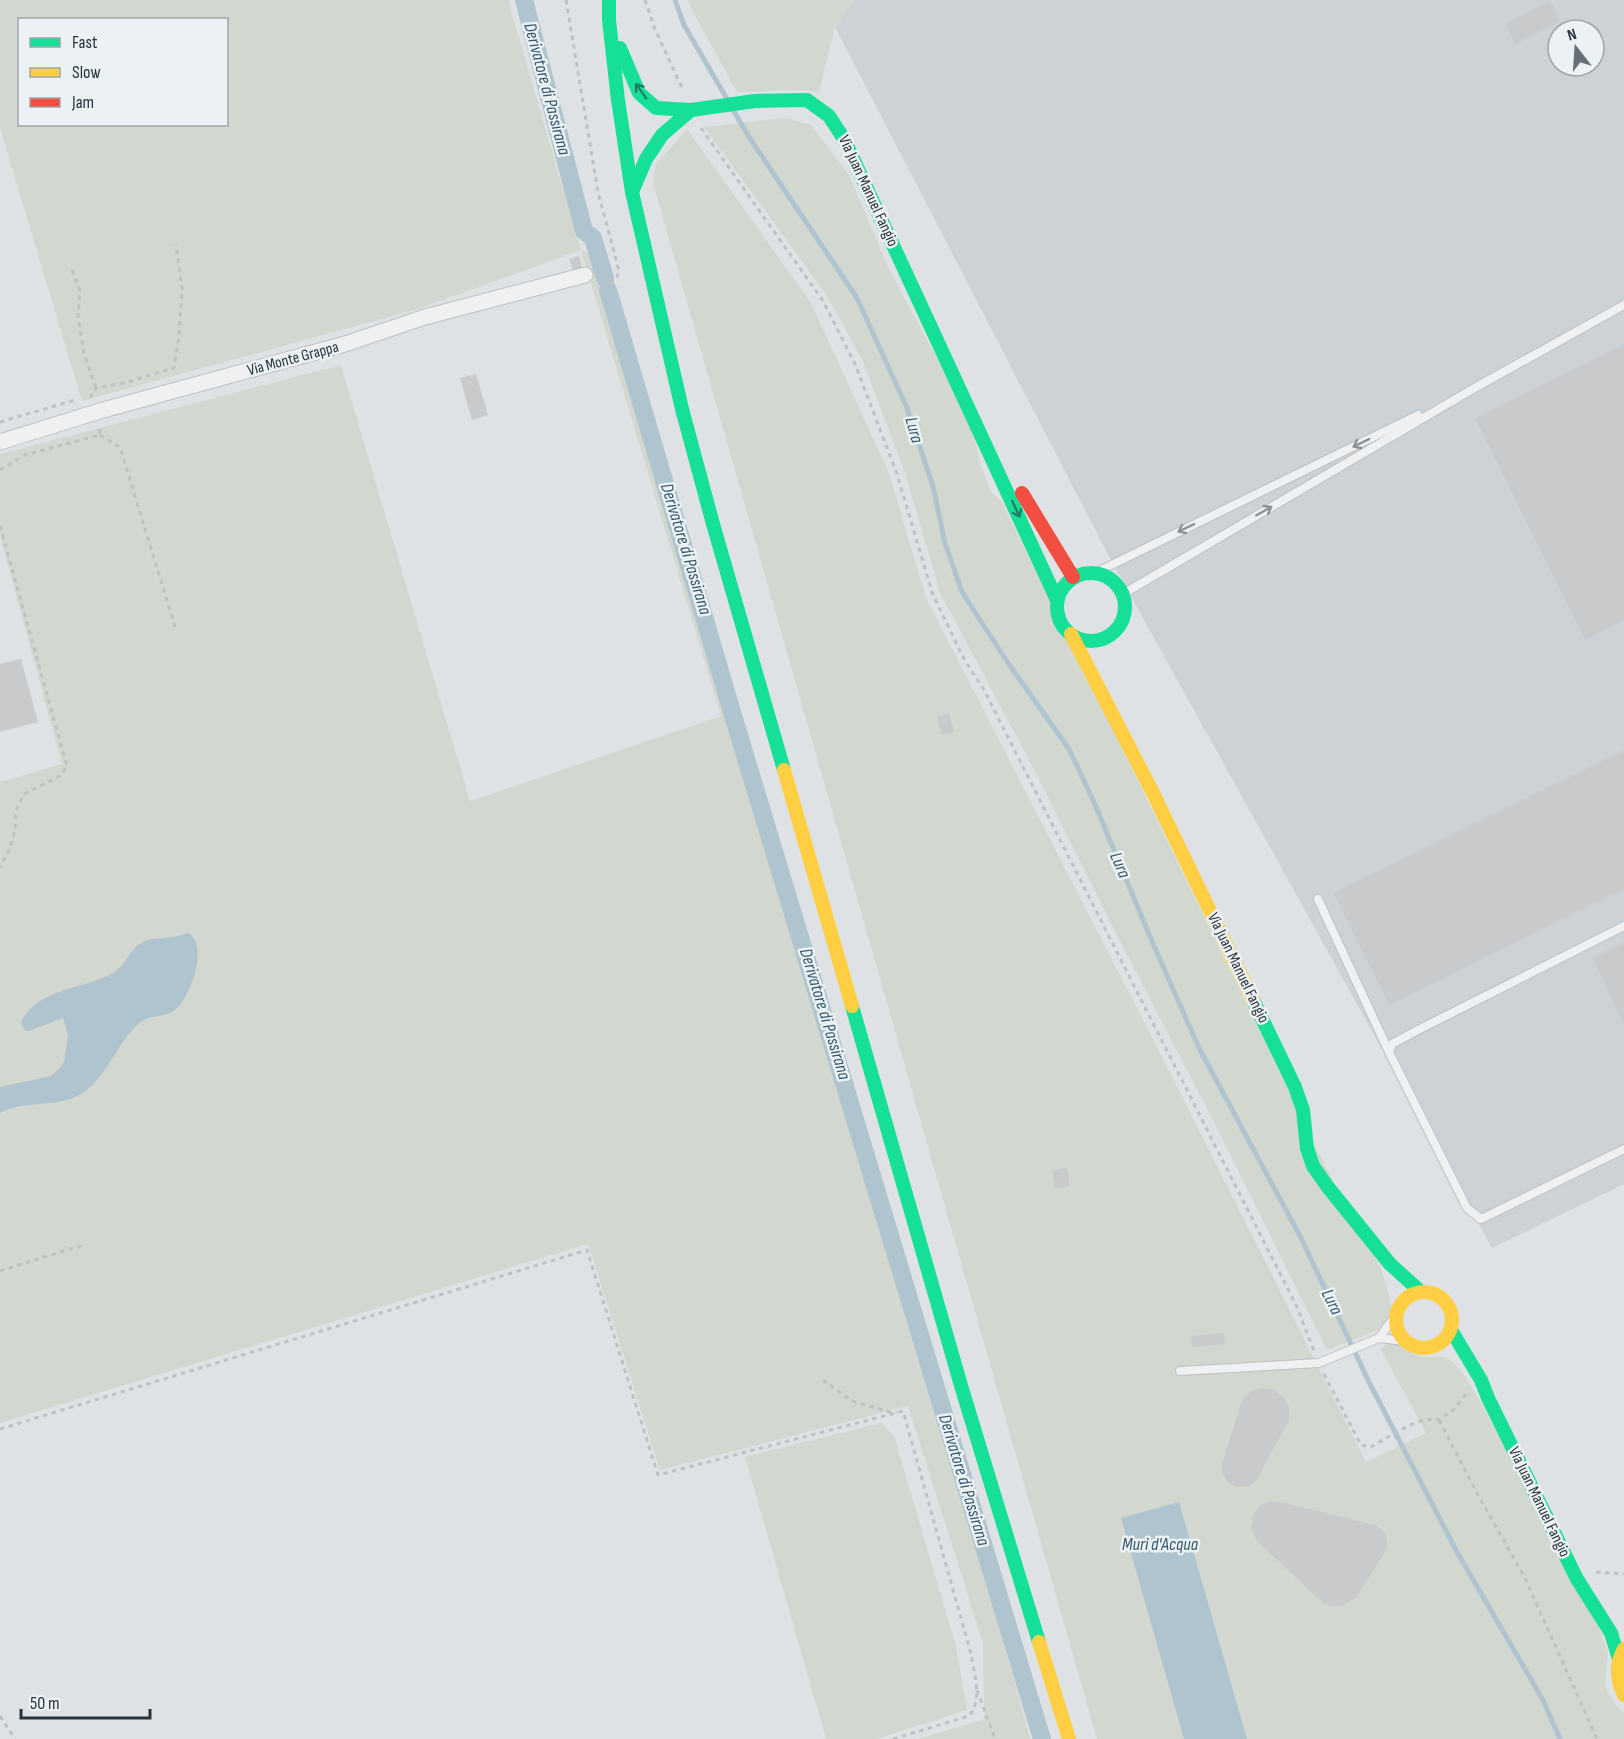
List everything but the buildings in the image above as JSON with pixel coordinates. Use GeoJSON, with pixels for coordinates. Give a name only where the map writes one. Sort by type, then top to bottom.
{"type":"FeatureCollection","features":[{"type":"Feature","properties":{"kind":"street"},"geometry":{"type":"LineString","coordinates":[[609,0],[618,100],[632,192],[682,409],[962,1389],[1069,1739]]}},
{"type":"Feature","properties":{"kind":"street","name":"Via Juan Manuel Fangio"},"geometry":{"type":"LineString","coordinates":[[609,20],[639,93],[656,108],[689,104],[807,100],[829,116],[844,140],[1057,600],[1059,619],[1071,634],[1153,793],[1295,1087],[1303,1110],[1307,1148],[1313,1166],[1390,1264],[1421,1292]]}},
{"type":"Feature","properties":{"kind":"street"},"geometry":{"type":"LineString","coordinates":[[632,192],[646,159],[662,135],[689,104]]}},
{"type":"Feature","properties":{"kind":"street","name":"Via Monte Grappa"},"geometry":{"type":"LineString","coordinates":[[0,442],[103,410],[352,342],[425,317],[585,275]]}},
{"type":"Feature","properties":{"kind":"street","name":"Via Juan Manuel Fangio"},"geometry":{"type":"LineString","coordinates":[[965,399],[1073,577]]}},
{"type":"Feature","properties":{"kind":"street"},"geometry":{"type":"LineString","coordinates":[[1057,600],[1066,583],[1083,573],[1104,575],[1112,580],[1123,594],[1124,614],[1114,631],[1096,640],[1087,640],[1071,634]]}},
{"type":"Feature","properties":{"kind":"street"},"geometry":{"type":"LineString","coordinates":[[1087,665],[1096,640]]}},
{"type":"Feature","properties":{"kind":"street","name":"Via Juan Manuel Fangio"},"geometry":{"type":"LineString","coordinates":[[1390,1264],[1397,1312]]}},
{"type":"Feature","properties":{"kind":"street"},"geometry":{"type":"LineString","coordinates":[[1421,1292],[1431,1292],[1440,1296],[1451,1311],[1453,1321],[1447,1338],[1433,1347],[1418,1348],[1405,1341],[1397,1329],[1397,1312],[1407,1298],[1421,1292]]}},
{"type":"Feature","properties":{"kind":"street","name":"Via Juan Manuel Fangio"},"geometry":{"type":"LineString","coordinates":[[1451,1330],[1481,1380],[1574,1572],[1621,1654],[1617,1666],[1617,1682],[1624,1695]]}},
{"type":"Feature","properties":{"kind":"street","name":"Via Juan Manuel Fangio"},"geometry":{"type":"LineString","coordinates":[[1433,1347],[1450,1356],[1488,1398]]}},
{"type":"Feature","properties":{"kind":"street","name":"Via Juan Manuel Fangio"},"geometry":{"type":"LineString","coordinates":[[1594,1604],[1624,1629]]}},
{"type":"Feature","properties":{"kind":"lane"},"geometry":{"type":"LineString","coordinates":[[1123,594],[1471,390],[1624,305]]}},
{"type":"Feature","properties":{"kind":"lane"},"geometry":{"type":"LineString","coordinates":[[1095,573],[1471,390]]}},
{"type":"Feature","properties":{"kind":"lane"},"geometry":{"type":"LineString","coordinates":[[1318,899],[1389,1052],[1467,1208],[1481,1218],[1624,1149]]}},
{"type":"Feature","properties":{"kind":"lane"},"geometry":{"type":"LineString","coordinates":[[1389,1052],[1392,1044],[1416,1031],[1624,926]]}},
{"type":"Feature","properties":{"kind":"lane"},"geometry":{"type":"LineString","coordinates":[[1379,1338],[1397,1312]]}},
{"type":"Feature","properties":{"kind":"lane"},"geometry":{"type":"LineString","coordinates":[[1180,1371],[1319,1363],[1379,1338],[1405,1341]]}},
{"type":"Feature","properties":{"kind":"path"},"geometry":{"type":"LineString","coordinates":[[566,0],[598,192],[619,271],[616,280],[601,286]]}},
{"type":"Feature","properties":{"kind":"path"},"geometry":{"type":"LineString","coordinates":[[645,0],[654,27],[689,104]]}},
{"type":"Feature","properties":{"kind":"path"},"geometry":{"type":"LineString","coordinates":[[701,127],[823,301],[855,363],[897,474],[933,595],[965,661],[983,688],[1296,1305],[1319,1363],[1361,1445],[1371,1447],[1416,1423]]}},
{"type":"Feature","properties":{"kind":"path"},"geometry":{"type":"LineString","coordinates":[[96,388],[124,383],[174,368],[182,289],[176,244]]}},
{"type":"Feature","properties":{"kind":"path"},"geometry":{"type":"LineString","coordinates":[[72,270],[80,291],[78,316],[84,354],[96,388],[90,400]]}},
{"type":"Feature","properties":{"kind":"path"},"geometry":{"type":"LineString","coordinates":[[97,423],[100,435],[120,447],[176,630]]}},
{"type":"Feature","properties":{"kind":"path"},"geometry":{"type":"LineString","coordinates":[[0,470],[25,455],[100,435]]}},
{"type":"Feature","properties":{"kind":"path"},"geometry":{"type":"LineString","coordinates":[[0,526],[66,765],[60,776],[24,794],[16,811],[15,830],[10,848],[0,868]]}},
{"type":"Feature","properties":{"kind":"path"},"geometry":{"type":"LineString","coordinates":[[0,1271],[86,1244]]}},
{"type":"Feature","properties":{"kind":"path"},"geometry":{"type":"LineString","coordinates":[[0,1429],[586,1250],[658,1475],[903,1411]]}},
{"type":"Feature","properties":{"kind":"path"},"geometry":{"type":"LineString","coordinates":[[823,1380],[852,1401],[889,1412],[903,1411]]}},
{"type":"Feature","properties":{"kind":"path"},"geometry":{"type":"LineString","coordinates":[[903,1411],[971,1654],[977,1689],[995,1739]]}},
{"type":"Feature","properties":{"kind":"path"},"geometry":{"type":"LineString","coordinates":[[1439,1420],[1525,1578],[1597,1739]]}},
{"type":"Feature","properties":{"kind":"path"},"geometry":{"type":"LineString","coordinates":[[893,1739],[969,1716],[975,1709],[977,1689]]}},
{"type":"Feature","properties":{"kind":"path"},"geometry":{"type":"LineString","coordinates":[[0,1716],[15,1739]]}},
{"type":"Feature","properties":{"kind":"shaded area"},"geometry":{"type":"Polygon","coordinates":[[[0,0],[508,0],[581,250],[415,310],[82,401],[0,128],[0,0]]]}},
{"type":"Feature","properties":{"kind":"shaded area"},"geometry":{"type":"Polygon","coordinates":[[[688,0],[854,0],[835,27],[819,92],[800,90],[737,92],[688,0]]]}},
{"type":"Feature","properties":{"kind":"shaded area"},"geometry":{"type":"Polygon","coordinates":[[[854,0],[1624,0],[1624,1184],[1492,1248],[1113,564],[835,27],[854,0]]]}},
{"type":"Feature","properties":{"kind":"shaded area"},"geometry":{"type":"Polygon","coordinates":[[[785,118],[811,125],[849,175],[889,269],[972,424],[980,464],[992,493],[1002,502],[1288,1089],[1296,1112],[1381,1268],[1393,1310],[1386,1325],[1376,1331],[1327,1350],[1215,1124],[1027,756],[940,593],[905,473],[863,362],[828,297],[704,127],[785,118]]]}},
{"type":"Feature","properties":{"kind":"shaded area"},"geometry":{"type":"Polygon","coordinates":[[[687,129],[811,303],[889,473],[926,598],[1177,1086],[1366,1462],[1426,1433],[1380,1348],[1394,1341],[1415,1355],[1441,1356],[1457,1366],[1479,1399],[1597,1623],[1608,1652],[1605,1682],[1608,1693],[1624,1713],[1624,1739],[1097,1739],[653,183],[656,164],[687,129]]]}},
{"type":"Feature","properties":{"kind":"shaded area"},"geometry":{"type":"Polygon","coordinates":[[[581,250],[596,257],[815,1012],[997,1619],[1030,1739],[918,1739],[984,1719],[983,1643],[908,1406],[660,1470],[588,1244],[0,1423],[0,782],[62,764],[0,536],[0,454],[341,365],[470,801],[721,716],[581,250]]]}},
{"type":"Feature","properties":{"kind":"shaded area"},"geometry":{"type":"Polygon","coordinates":[[[881,1423],[894,1436],[956,1646],[967,1710],[877,1739],[826,1739],[745,1457],[881,1423]]]}},
{"type":"Feature","properties":{"kind":"water"},"geometry":{"type":"Polygon","coordinates":[[[188,933],[194,939],[198,959],[192,984],[175,1010],[139,1023],[98,1079],[76,1097],[58,1102],[22,1106],[0,1113],[0,1087],[51,1076],[64,1062],[68,1035],[63,1018],[25,1031],[21,1022],[28,1011],[49,996],[111,974],[143,942],[188,933]]]}},
{"type":"Feature","properties":{"kind":"water","name":"Muri d'Acqua"},"geometry":{"type":"Polygon","coordinates":[[[1179,1502],[1247,1739],[1184,1739],[1121,1518],[1179,1502]]]}},
{"type":"Feature","properties":{"kind":"waterway","name":"Derivatore di Passirana"},"geometry":{"type":"LineString","coordinates":[[524,0],[584,231],[593,238],[605,278]]}},
{"type":"Feature","properties":{"kind":"waterway","name":"Lura"},"geometry":{"type":"LineString","coordinates":[[675,0],[684,25],[727,99]]}},
{"type":"Feature","properties":{"kind":"waterway","name":"Lura"},"geometry":{"type":"LineString","coordinates":[[733,110],[857,298],[907,408],[933,486],[945,543],[962,592],[1008,663],[1069,749],[1199,1048],[1301,1238],[1369,1382],[1457,1552],[1543,1700],[1560,1739]]}},
{"type":"Feature","properties":{"kind":"waterway","name":"Derivatore di Passirana"},"geometry":{"type":"LineString","coordinates":[[608,290],[732,712],[1042,1739]]}},
{"type":"Feature","properties":{"kind":"traffic: fast"},"geometry":{"type":"LineString","coordinates":[[609,0],[618,100],[632,192],[682,409],[784,770]]}},
{"type":"Feature","properties":{"kind":"traffic: fast"},"geometry":{"type":"LineString","coordinates":[[620,48],[639,93],[656,108],[691,110]]}},
{"type":"Feature","properties":{"kind":"traffic: fast"},"geometry":{"type":"LineString","coordinates":[[755,101],[807,100],[829,116],[844,139],[1057,600]]}},
{"type":"Feature","properties":{"kind":"traffic: fast"},"geometry":{"type":"LineString","coordinates":[[691,110],[755,101]]}},
{"type":"Feature","properties":{"kind":"traffic: fast"},"geometry":{"type":"LineString","coordinates":[[632,192],[646,159],[662,135],[691,110]]}},
{"type":"Feature","properties":{"kind":"traffic: fast"},"geometry":{"type":"LineString","coordinates":[[1091,573],[1104,576],[1115,583],[1122,594],[1125,607],[1122,620],[1115,631],[1104,638],[1091,641],[1078,638],[1067,631],[1060,620],[1057,607],[1060,594],[1067,583],[1078,576],[1091,573]]}},
{"type":"Feature","properties":{"kind":"traffic: fast"},"geometry":{"type":"LineString","coordinates":[[1253,1000],[1295,1087],[1303,1110],[1307,1148],[1313,1166],[1390,1264],[1421,1292]]}},
{"type":"Feature","properties":{"kind":"traffic: fast"},"geometry":{"type":"LineString","coordinates":[[852,1006],[962,1389],[1039,1642]]}},
{"type":"Feature","properties":{"kind":"traffic: fast"},"geometry":{"type":"LineString","coordinates":[[1451,1330],[1481,1380],[1577,1579],[1611,1633],[1619,1659]]}},
{"type":"Feature","properties":{"kind":"traffic: slow"},"geometry":{"type":"LineString","coordinates":[[1071,634],[1153,793],[1253,1000]]}},
{"type":"Feature","properties":{"kind":"traffic: slow"},"geometry":{"type":"LineString","coordinates":[[784,770],[852,1006]]}},
{"type":"Feature","properties":{"kind":"traffic: slow"},"geometry":{"type":"LineString","coordinates":[[1418,1292],[1430,1292],[1440,1296],[1448,1304],[1452,1320],[1448,1336],[1440,1344],[1430,1348],[1418,1348],[1408,1344],[1400,1336],[1396,1326],[1396,1314],[1400,1304],[1408,1296],[1418,1292]]}},
{"type":"Feature","properties":{"kind":"traffic: slow"},"geometry":{"type":"LineString","coordinates":[[1039,1642],[1069,1739]]}},
{"type":"Feature","properties":{"kind":"traffic: slow"},"geometry":{"type":"LineString","coordinates":[[1624,1649],[1619,1661],[1618,1672],[1619,1683],[1624,1695]]}},
{"type":"Feature","properties":{"kind":"traffic: jam"},"geometry":{"type":"LineString","coordinates":[[1022,493],[1073,577]]}}]}
